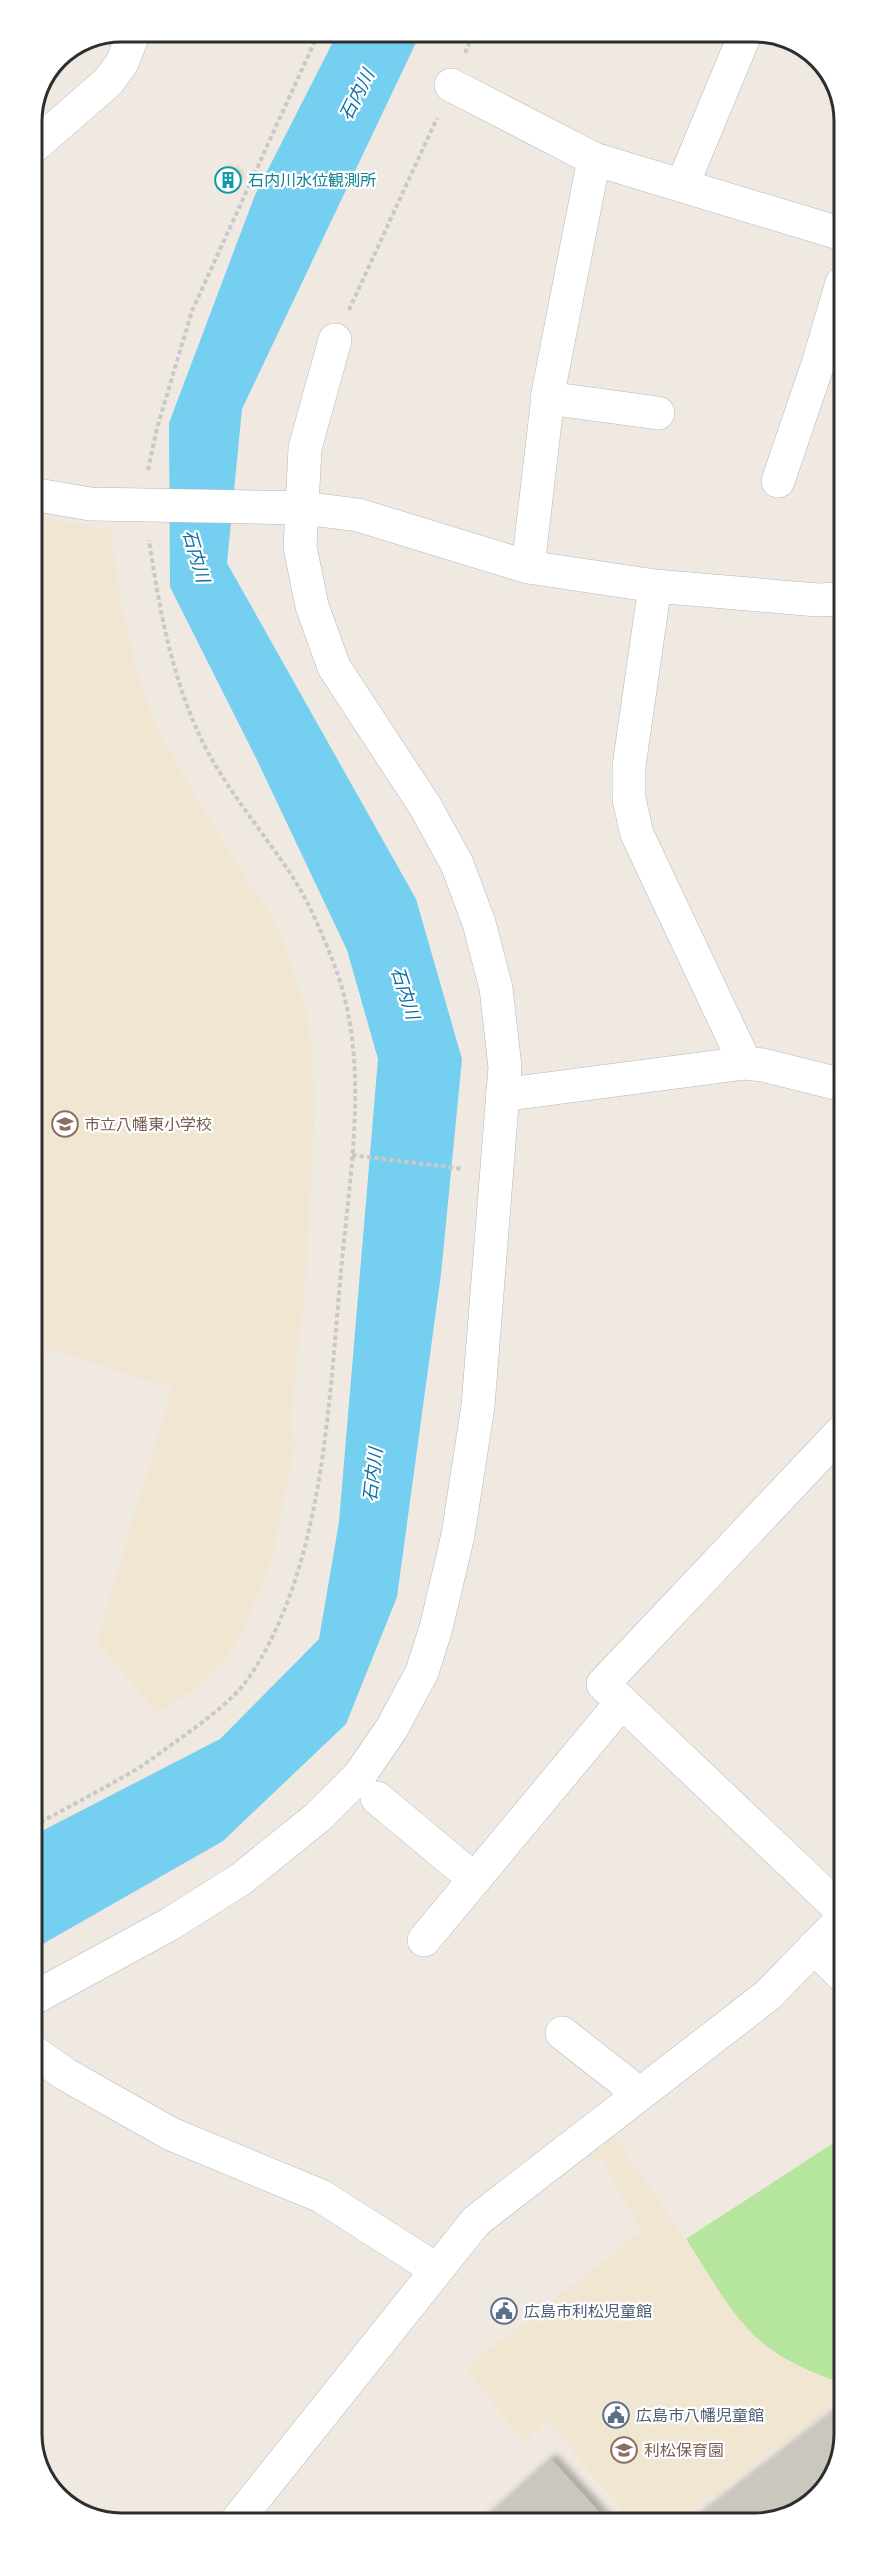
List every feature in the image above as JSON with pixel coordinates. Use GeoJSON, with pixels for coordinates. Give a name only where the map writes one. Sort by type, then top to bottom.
{"type":"FeatureCollection","features":[{"type":"Feature","properties":{"kind":"street"},"geometry":{"type":"LineString","coordinates":[[42,139],[108,82],[122,63],[130,42]]}},
{"type":"Feature","properties":{"kind":"street"},"geometry":{"type":"LineString","coordinates":[[682,186],[742,42]]}},
{"type":"Feature","properties":{"kind":"street"},"geometry":{"type":"LineString","coordinates":[[451,85],[594,159],[834,232]]}},
{"type":"Feature","properties":{"kind":"street"},"geometry":{"type":"LineString","coordinates":[[528,567],[548,398],[594,159]]}},
{"type":"Feature","properties":{"kind":"street"},"geometry":{"type":"LineString","coordinates":[[778,481],[834,310]]}},
{"type":"Feature","properties":{"kind":"street"},"geometry":{"type":"LineString","coordinates":[[42,1994],[170,1924],[241,1880],[318,1817],[359,1776],[392,1728],[422,1672],[436,1628],[458,1535],[478,1406],[505,1067],[496,988],[479,923],[457,864],[425,806],[334,667],[312,606],[293,508],[305,448],[335,340]]}},
{"type":"Feature","properties":{"kind":"street"},"geometry":{"type":"LineString","coordinates":[[548,398],[657,413]]}},
{"type":"Feature","properties":{"kind":"street"},"geometry":{"type":"LineString","coordinates":[[42,496],[90,504],[293,508],[358,515],[528,567],[655,586],[817,600],[834,599]]}},
{"type":"Feature","properties":{"kind":"street"},"geometry":{"type":"LineString","coordinates":[[655,586],[629,766],[629,799],[637,834],[745,1063]]}},
{"type":"Feature","properties":{"kind":"street"},"geometry":{"type":"LineString","coordinates":[[502,1095],[745,1063],[763,1065],[834,1083]]}},
{"type":"Feature","properties":{"kind":"street"},"geometry":{"type":"LineString","coordinates":[[834,1440],[603,1684],[834,1903]]}},
{"type":"Feature","properties":{"kind":"street"},"geometry":{"type":"LineString","coordinates":[[424,1940],[622,1702]]}},
{"type":"Feature","properties":{"kind":"street"},"geometry":{"type":"LineString","coordinates":[[377,1798],[474,1879]]}},
{"type":"Feature","properties":{"kind":"street"},"geometry":{"type":"LineString","coordinates":[[243,2513],[476,2221],[768,1995],[834,1927]]}},
{"type":"Feature","properties":{"kind":"street"},"geometry":{"type":"LineString","coordinates":[[814,1947],[834,1967]]}},
{"type":"Feature","properties":{"kind":"street"},"geometry":{"type":"LineString","coordinates":[[562,2033],[640,2094]]}},
{"type":"Feature","properties":{"kind":"street"},"geometry":{"type":"LineString","coordinates":[[42,2058],[65,2074],[171,2134],[321,2196],[437,2270]]}},
{"type":"Feature","properties":{"kind":"path"},"geometry":{"type":"LineString","coordinates":[[42,1822],[139,1768],[217,1712],[248,1679],[274,1634],[303,1552],[316,1493],[328,1416],[352,1155],[356,1058],[353,1032],[333,961],[293,878],[240,802],[198,732],[164,632],[149,506],[148,468],[192,311],[314,42]]}},
{"type":"Feature","properties":{"kind":"path"},"geometry":{"type":"LineString","coordinates":[[335,340],[470,42]]}},
{"type":"Feature","properties":{"kind":"path"},"geometry":{"type":"LineString","coordinates":[[352,1155],[474,1171]]}},
{"type":"Feature","properties":{"kind":"shaded area"},"geometry":{"type":"Polygon","coordinates":[[[42,517],[110,530],[121,604],[136,668],[158,730],[203,809],[250,885],[266,905],[277,926],[286,947],[307,1015],[313,1055],[314,1128],[306,1273],[290,1428],[295,1445],[271,1561],[241,1636],[217,1669],[198,1687],[157,1713],[97,1641],[172,1388],[42,1347],[42,517]]]}},
{"type":"Feature","properties":{"kind":"shaded area"},"geometry":{"type":"Polygon","coordinates":[[[613,2134],[742,2323],[757,2339],[783,2359],[834,2382],[834,2405],[689,2513],[623,2513],[547,2420],[524,2443],[466,2368],[642,2231],[602,2160],[583,2157],[613,2134]]]}},
{"type":"Feature","properties":{"kind":"green space"},"geometry":{"type":"Polygon","coordinates":[[[834,2143],[834,2380],[787,2359],[757,2338],[728,2304],[686,2239],[834,2143]]]}},
{"type":"Feature","properties":{"kind":"water","name":"石内川"},"geometry":{"type":"Polygon","coordinates":[[[333,42],[416,42],[242,409],[227,563],[416,899],[462,1059],[441,1274],[397,1597],[346,1724],[223,1841],[42,1944],[42,1831],[220,1739],[319,1639],[339,1522],[378,1059],[347,950],[256,758],[170,587],[169,423],[255,195],[333,42]]]}},
{"type":"Feature","properties":{"kind":"building","name":"石内川水位観測所"},"geometry":{"type":"Polygon","coordinates":[[[224,173],[236,177],[233,188],[221,184],[224,173]]]}},
{"type":"Feature","properties":{"kind":"building"},"geometry":{"type":"Polygon","coordinates":[[[834,2412],[834,2434],[830,2459],[818,2482],[799,2500],[785,2507],[765,2512],[702,2513],[834,2412]]]}},
{"type":"Feature","properties":{"kind":"building"},"geometry":{"type":"Polygon","coordinates":[[[551,2459],[600,2513],[491,2513],[551,2459]]]}},
{"type":"Feature","properties":{"kind":"place","name":"石内川水位観測所"},"geometry":{"type":"Point","coordinates":[228,180]}},
{"type":"Feature","properties":{"kind":"place","name":"市立八幡東小学校"},"geometry":{"type":"Point","coordinates":[65,1124]}},
{"type":"Feature","properties":{"kind":"place","name":"広島市利松児童館"},"geometry":{"type":"Point","coordinates":[504,2311]}},
{"type":"Feature","properties":{"kind":"place","name":"広島市八幡児童館"},"geometry":{"type":"Point","coordinates":[616,2415]}},
{"type":"Feature","properties":{"kind":"place","name":"利松保育園"},"geometry":{"type":"Point","coordinates":[624,2450]}}]}
